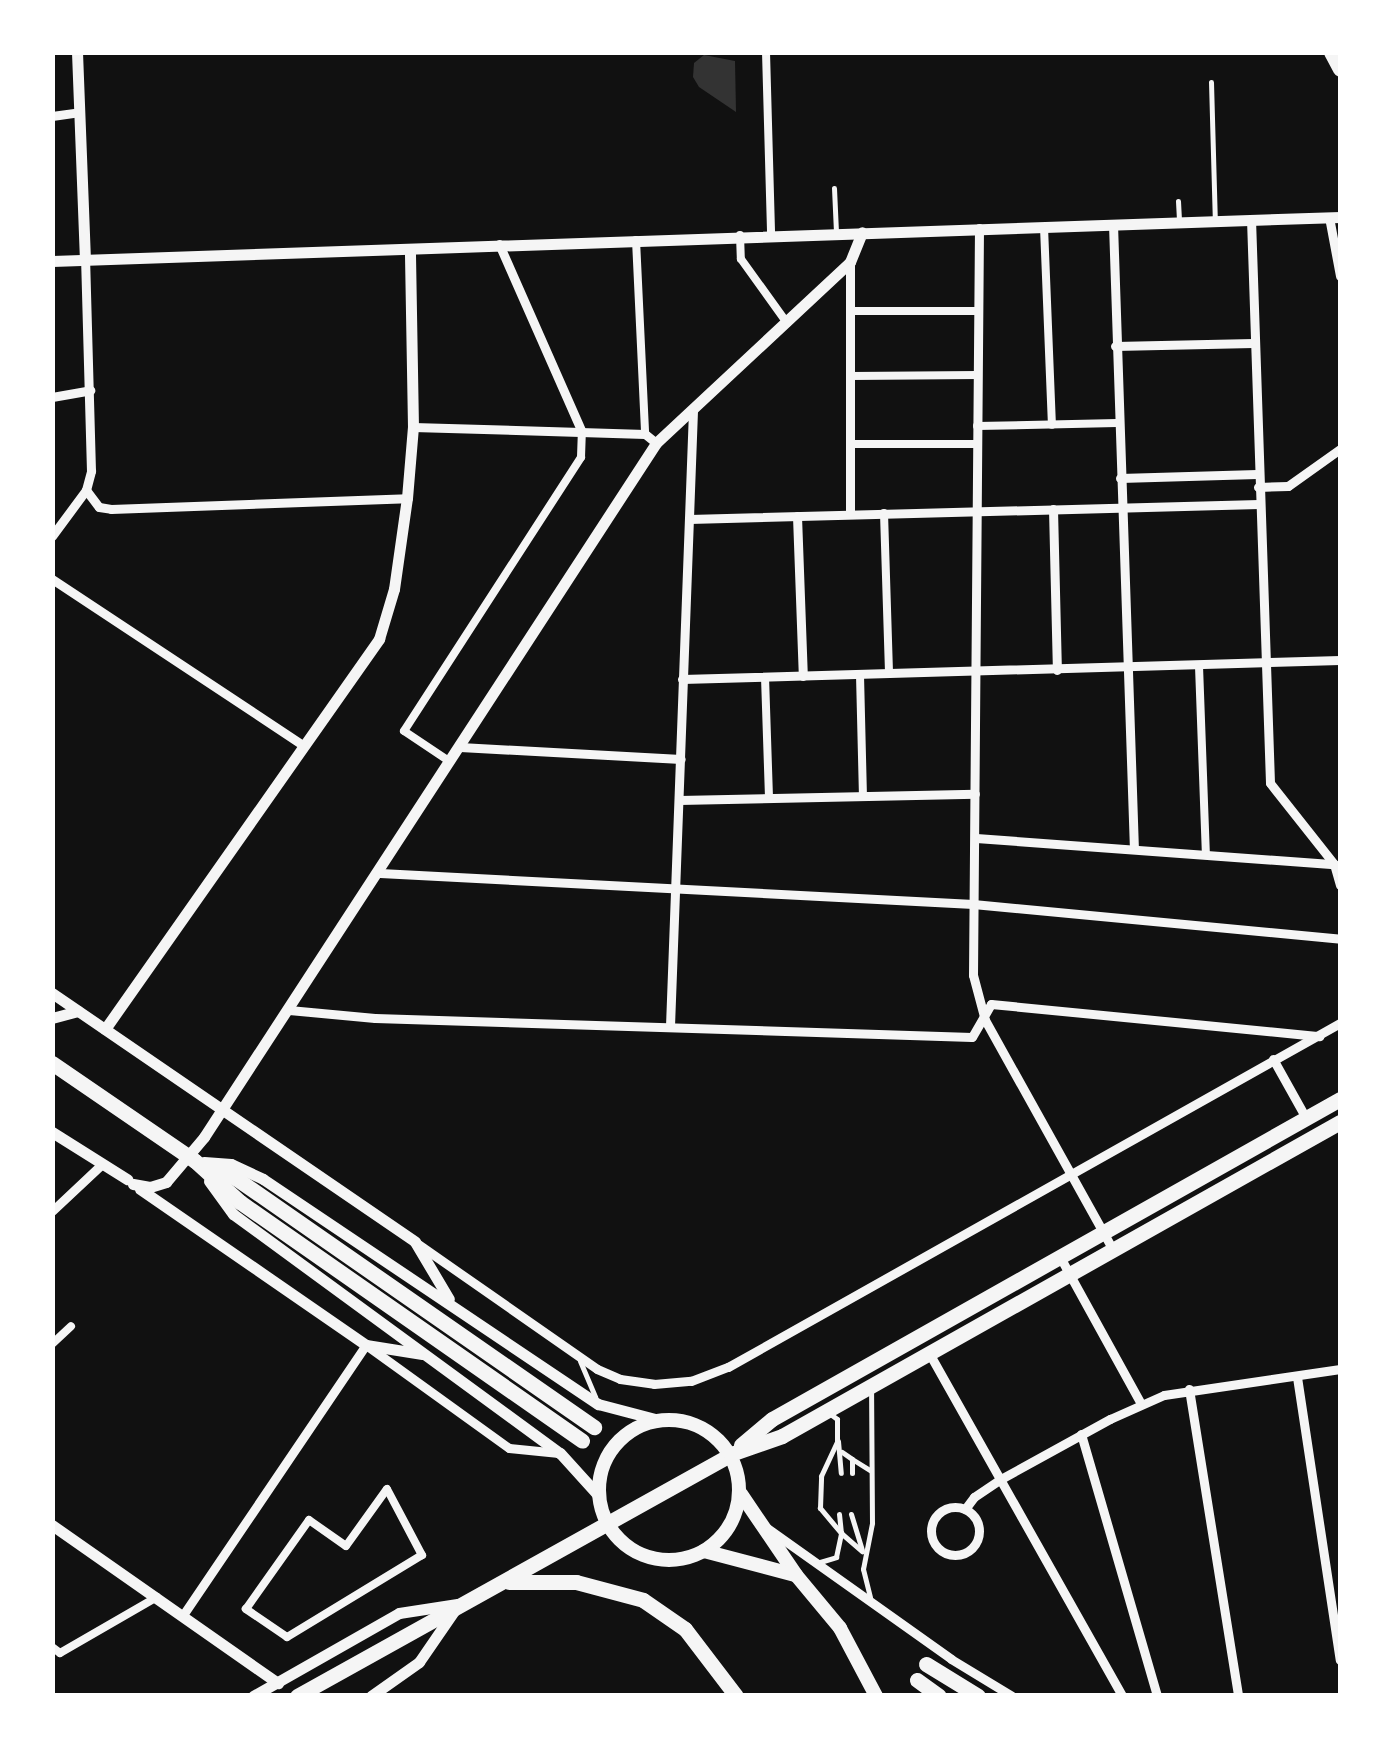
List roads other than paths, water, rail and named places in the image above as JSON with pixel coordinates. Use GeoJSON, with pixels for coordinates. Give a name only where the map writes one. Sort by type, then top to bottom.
{"type":"FeatureCollection","features":[{"type":"Feature","properties":{"kind":"main road"},"geometry":{"type":"LineString","coordinates":[[1330,52],[1340,69]]}},
{"type":"Feature","properties":{"kind":"main road"},"geometry":{"type":"LineString","coordinates":[[52,1063],[192,1159],[240,1202],[582,1442]]}},
{"type":"Feature","properties":{"kind":"main road"},"geometry":{"type":"LineString","coordinates":[[730,1454],[772,1419],[1340,1098]]}},
{"type":"Feature","properties":{"kind":"main road"},"geometry":{"type":"LineString","coordinates":[[297,1696],[730,1454],[782,1436],[1340,1122]]}},
{"type":"Feature","properties":{"kind":"main road"},"geometry":{"type":"LineString","coordinates":[[192,1159],[237,1179],[594,1427]]}},
{"type":"Feature","properties":{"kind":"main road"},"geometry":{"type":"LineString","coordinates":[[740,1492],[730,1526],[704,1551],[683,1559],[650,1557],[620,1541],[606,1524],[598,1494],[600,1473],[614,1445],[638,1425],[659,1420],[700,1426],[730,1454],[740,1492],[756,1520],[840,1628],[876,1696]]}},
{"type":"Feature","properties":{"kind":"main road"},"geometry":{"type":"LineString","coordinates":[[704,1551],[796,1575]]}},
{"type":"Feature","properties":{"kind":"main road"},"geometry":{"type":"LineString","coordinates":[[505,1582],[576,1582],[643,1600],[685,1629],[736,1696]]}},
{"type":"Feature","properties":{"kind":"main road"},"geometry":{"type":"LineString","coordinates":[[926,1664],[978,1696]]}},
{"type":"Feature","properties":{"kind":"main road"},"geometry":{"type":"LineString","coordinates":[[917,1680],[939,1696]]}},
{"type":"Feature","properties":{"kind":"street"},"geometry":{"type":"LineString","coordinates":[[52,536],[86,490],[92,471],[77,52]]}},
{"type":"Feature","properties":{"kind":"street"},"geometry":{"type":"LineString","coordinates":[[766,52],[771,234]]}},
{"type":"Feature","properties":{"kind":"street"},"geometry":{"type":"LineString","coordinates":[[52,116],[80,112]]}},
{"type":"Feature","properties":{"kind":"street"},"geometry":{"type":"LineString","coordinates":[[52,262],[85,257],[1335,217],[1340,276]]}},
{"type":"Feature","properties":{"kind":"street"},"geometry":{"type":"LineString","coordinates":[[1251,220],[1270,784],[1334,864],[1340,884]]}},
{"type":"Feature","properties":{"kind":"street"},"geometry":{"type":"LineString","coordinates":[[1113,224],[1134,849]]}},
{"type":"Feature","properties":{"kind":"street"},"geometry":{"type":"LineString","coordinates":[[1044,226],[1052,424]]}},
{"type":"Feature","properties":{"kind":"street"},"geometry":{"type":"LineString","coordinates":[[979,228],[973,976],[985,1020],[1114,1250]]}},
{"type":"Feature","properties":{"kind":"street"},"geometry":{"type":"LineString","coordinates":[[850,514],[850,262],[862,232]]}},
{"type":"Feature","properties":{"kind":"street"},"geometry":{"type":"LineString","coordinates":[[740,235],[741,259],[787,323]]}},
{"type":"Feature","properties":{"kind":"street"},"geometry":{"type":"LineString","coordinates":[[636,240],[644,434]]}},
{"type":"Feature","properties":{"kind":"street"},"geometry":{"type":"LineString","coordinates":[[451,762],[404,732],[581,457],[582,432],[499,244]]}},
{"type":"Feature","properties":{"kind":"street"},"geometry":{"type":"LineString","coordinates":[[105,1029],[379,638],[394,589],[413,427],[410,248]]}},
{"type":"Feature","properties":{"kind":"street"},"geometry":{"type":"LineString","coordinates":[[130,1182],[150,1187],[166,1182],[192,1159],[656,444],[850,262]]}},
{"type":"Feature","properties":{"kind":"street"},"geometry":{"type":"LineString","coordinates":[[851,311],[978,312]]}},
{"type":"Feature","properties":{"kind":"street"},"geometry":{"type":"LineString","coordinates":[[1116,346],[1253,342]]}},
{"type":"Feature","properties":{"kind":"street"},"geometry":{"type":"LineString","coordinates":[[851,376],[978,375]]}},
{"type":"Feature","properties":{"kind":"street"},"geometry":{"type":"LineString","coordinates":[[52,397],[90,390]]}},
{"type":"Feature","properties":{"kind":"street"},"geometry":{"type":"LineString","coordinates":[[670,1026],[693,411]]}},
{"type":"Feature","properties":{"kind":"street"},"geometry":{"type":"LineString","coordinates":[[978,426],[1117,423]]}},
{"type":"Feature","properties":{"kind":"street"},"geometry":{"type":"LineString","coordinates":[[413,427],[644,434],[656,444]]}},
{"type":"Feature","properties":{"kind":"street"},"geometry":{"type":"LineString","coordinates":[[850,444],[976,444]]}},
{"type":"Feature","properties":{"kind":"street"},"geometry":{"type":"LineString","coordinates":[[1258,487],[1288,486],[1340,448]]}},
{"type":"Feature","properties":{"kind":"street"},"geometry":{"type":"LineString","coordinates":[[1120,478],[1258,474]]}},
{"type":"Feature","properties":{"kind":"street"},"geometry":{"type":"LineString","coordinates":[[86,490],[99,507],[111,509],[407,498]]}},
{"type":"Feature","properties":{"kind":"street"},"geometry":{"type":"LineString","coordinates":[[689,520],[1258,504]]}},
{"type":"Feature","properties":{"kind":"street"},"geometry":{"type":"LineString","coordinates":[[1052,509],[1057,670]]}},
{"type":"Feature","properties":{"kind":"street"},"geometry":{"type":"LineString","coordinates":[[884,513],[889,674]]}},
{"type":"Feature","properties":{"kind":"street"},"geometry":{"type":"LineString","coordinates":[[797,516],[803,676]]}},
{"type":"Feature","properties":{"kind":"street"},"geometry":{"type":"LineString","coordinates":[[52,579],[303,745]]}},
{"type":"Feature","properties":{"kind":"street"},"geometry":{"type":"LineString","coordinates":[[682,679],[1340,660]]}},
{"type":"Feature","properties":{"kind":"street"},"geometry":{"type":"LineString","coordinates":[[1199,666],[1206,855]]}},
{"type":"Feature","properties":{"kind":"street"},"geometry":{"type":"LineString","coordinates":[[860,675],[863,796]]}},
{"type":"Feature","properties":{"kind":"street"},"geometry":{"type":"LineString","coordinates":[[765,676],[768,798]]}},
{"type":"Feature","properties":{"kind":"street"},"geometry":{"type":"LineString","coordinates":[[460,747],[681,759]]}},
{"type":"Feature","properties":{"kind":"street"},"geometry":{"type":"LineString","coordinates":[[679,800],[976,794]]}},
{"type":"Feature","properties":{"kind":"street"},"geometry":{"type":"LineString","coordinates":[[976,838],[1334,864]]}},
{"type":"Feature","properties":{"kind":"street"},"geometry":{"type":"LineString","coordinates":[[380,873],[973,904],[1340,939]]}},
{"type":"Feature","properties":{"kind":"street"},"geometry":{"type":"LineString","coordinates":[[52,993],[578,1356],[620,1378],[654,1384],[691,1382],[728,1367],[1340,1023]]}},
{"type":"Feature","properties":{"kind":"street"},"geometry":{"type":"LineString","coordinates":[[289,1010],[375,1018],[972,1037],[992,1004],[1319,1036]]}},
{"type":"Feature","properties":{"kind":"street"},"geometry":{"type":"LineString","coordinates":[[52,1018],[78,1011]]}},
{"type":"Feature","properties":{"kind":"street"},"geometry":{"type":"LineString","coordinates":[[1273,1060],[1306,1118]]}},
{"type":"Feature","properties":{"kind":"street"},"geometry":{"type":"LineString","coordinates":[[52,1132],[366,1345],[509,1448],[560,1453]]}},
{"type":"Feature","properties":{"kind":"street"},"geometry":{"type":"LineString","coordinates":[[192,1159],[231,1164],[262,1179],[598,1404],[659,1420]]}},
{"type":"Feature","properties":{"kind":"street"},"geometry":{"type":"LineString","coordinates":[[192,1159],[233,1214],[560,1453],[598,1494]]}},
{"type":"Feature","properties":{"kind":"street"},"geometry":{"type":"LineString","coordinates":[[52,1210],[101,1165]]}},
{"type":"Feature","properties":{"kind":"street"},"geometry":{"type":"LineString","coordinates":[[415,1242],[442,1291],[462,1313]]}},
{"type":"Feature","properties":{"kind":"street"},"geometry":{"type":"LineString","coordinates":[[1060,1257],[1140,1404]]}},
{"type":"Feature","properties":{"kind":"street"},"geometry":{"type":"LineString","coordinates":[[52,1344],[71,1326]]}},
{"type":"Feature","properties":{"kind":"street"},"geometry":{"type":"LineString","coordinates":[[366,1345],[426,1354]]}},
{"type":"Feature","properties":{"kind":"street"},"geometry":{"type":"LineString","coordinates":[[183,1615],[366,1345]]}},
{"type":"Feature","properties":{"kind":"street"},"geometry":{"type":"LineString","coordinates":[[929,1353],[1122,1696]]}},
{"type":"Feature","properties":{"kind":"street"},"geometry":{"type":"LineString","coordinates":[[965,1508],[974,1496],[999,1480],[1140,1404],[1190,1390],[1340,1369]]}},
{"type":"Feature","properties":{"kind":"street"},"geometry":{"type":"LineString","coordinates":[[1297,1377],[1340,1660]]}},
{"type":"Feature","properties":{"kind":"street"},"geometry":{"type":"LineString","coordinates":[[1190,1390],[1238,1696]]}},
{"type":"Feature","properties":{"kind":"street"},"geometry":{"type":"LineString","coordinates":[[1081,1434],[1157,1696]]}},
{"type":"Feature","properties":{"kind":"street"},"geometry":{"type":"LineString","coordinates":[[387,1488],[422,1555],[286,1637],[246,1609],[309,1520],[346,1546],[387,1488]]}},
{"type":"Feature","properties":{"kind":"street"},"geometry":{"type":"LineString","coordinates":[[948,1507],[965,1508],[979,1526],[977,1541],[967,1552],[945,1553],[933,1541],[935,1517],[948,1507]]}},
{"type":"Feature","properties":{"kind":"street"},"geometry":{"type":"LineString","coordinates":[[756,1520],[951,1659],[1012,1696]]}},
{"type":"Feature","properties":{"kind":"street"},"geometry":{"type":"LineString","coordinates":[[52,1525],[278,1682]]}},
{"type":"Feature","properties":{"kind":"street"},"geometry":{"type":"LineString","coordinates":[[55,1652],[158,1597]]}},
{"type":"Feature","properties":{"kind":"street"},"geometry":{"type":"LineString","coordinates":[[254,1696],[398,1614],[462,1606]]}},
{"type":"Feature","properties":{"kind":"street"},"geometry":{"type":"LineString","coordinates":[[372,1696],[420,1662],[462,1606]]}},
{"type":"Feature","properties":{"kind":"lane"},"geometry":{"type":"LineString","coordinates":[[1211,82],[1215,220]]}},
{"type":"Feature","properties":{"kind":"lane"},"geometry":{"type":"LineString","coordinates":[[834,188],[836,232]]}},
{"type":"Feature","properties":{"kind":"lane"},"geometry":{"type":"LineString","coordinates":[[1178,201],[1180,222]]}},
{"type":"Feature","properties":{"kind":"lane"},"geometry":{"type":"LineString","coordinates":[[578,1356],[598,1404]]}},
{"type":"Feature","properties":{"kind":"lane"},"geometry":{"type":"LineString","coordinates":[[872,1600],[863,1582],[863,1552],[872,1523],[870,1393],[880,1381]]}},
{"type":"Feature","properties":{"kind":"lane"},"geometry":{"type":"LineString","coordinates":[[821,1414],[833,1414],[837,1419],[841,1473]]}},
{"type":"Feature","properties":{"kind":"lane"},"geometry":{"type":"LineString","coordinates":[[838,1441],[821,1476],[820,1508],[863,1552]]}},
{"type":"Feature","properties":{"kind":"lane"},"geometry":{"type":"LineString","coordinates":[[841,1452],[873,1472]]}},
{"type":"Feature","properties":{"kind":"lane"},"geometry":{"type":"LineString","coordinates":[[852,1459],[852,1473]]}},
{"type":"Feature","properties":{"kind":"lane"},"geometry":{"type":"LineString","coordinates":[[816,1562],[836,1556],[841,1533],[839,1514]]}},
{"type":"Feature","properties":{"kind":"lane"},"geometry":{"type":"LineString","coordinates":[[851,1514],[863,1552]]}}]}
